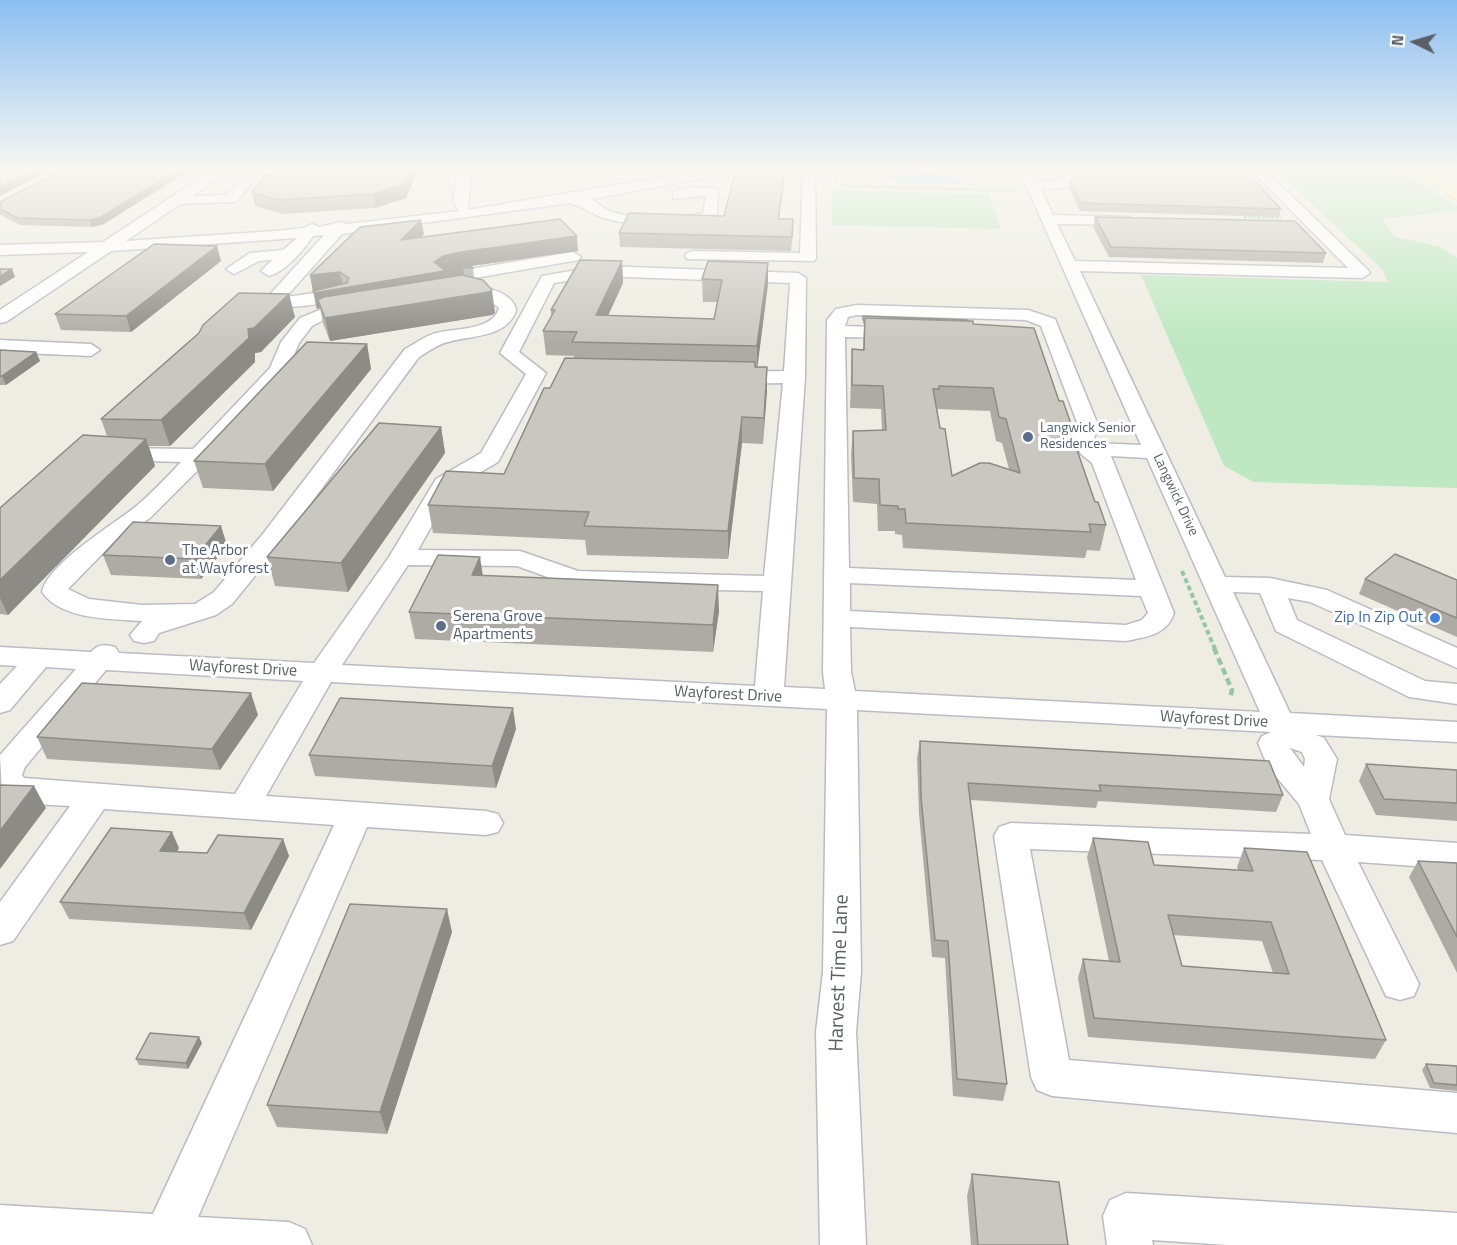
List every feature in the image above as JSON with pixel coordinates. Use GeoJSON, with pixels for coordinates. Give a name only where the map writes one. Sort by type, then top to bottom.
{"type":"FeatureCollection","features":[{"type":"Feature","properties":{"kind":"street"},"geometry":{"type":"LineString","coordinates":[[0,318],[136,227]]}},
{"type":"Feature","properties":{"kind":"street"},"geometry":{"type":"LineString","coordinates":[[0,250],[106,247],[339,227]]}},
{"type":"Feature","properties":{"kind":"street"},"geometry":{"type":"LineString","coordinates":[[340,227],[273,301],[370,298],[322,314],[306,322],[290,342],[279,370],[164,494],[142,513],[103,539],[56,586],[55,592],[59,597],[84,606],[126,635],[164,631],[189,615],[207,609],[223,598],[278,531],[412,353],[439,338],[493,327],[500,324],[508,313],[505,303],[485,291],[432,288],[587,255]]}},
{"type":"Feature","properties":{"kind":"street"},"geometry":{"type":"LineString","coordinates":[[678,255],[808,258],[808,227]]}},
{"type":"Feature","properties":{"kind":"street","name":"Langwick Drive"},"geometry":{"type":"LineString","coordinates":[[1052,227],[1285,730]]}},
{"type":"Feature","properties":{"kind":"street"},"geometry":{"type":"LineString","coordinates":[[1069,266],[1362,273],[1316,227]]}},
{"type":"Feature","properties":{"kind":"street"},"geometry":{"type":"LineString","coordinates":[[0,241],[312,229]]}},
{"type":"Feature","properties":{"kind":"street"},"geometry":{"type":"LineString","coordinates":[[269,271],[288,255],[312,229]]}},
{"type":"Feature","properties":{"kind":"street"},"geometry":{"type":"LineString","coordinates":[[234,269],[251,258],[288,255]]}},
{"type":"Feature","properties":{"kind":"street"},"geometry":{"type":"LineString","coordinates":[[559,374],[536,373],[509,353],[548,279],[600,271],[798,278],[795,377],[775,584],[769,697]]}},
{"type":"Feature","properties":{"kind":"street"},"geometry":{"type":"LineString","coordinates":[[0,299],[28,300]]}},
{"type":"Feature","properties":{"kind":"street"},"geometry":{"type":"LineString","coordinates":[[837,618],[1126,633],[1152,626],[1160,619],[1161,613],[1102,460],[1087,440],[1088,425],[1048,323],[1028,315],[863,310],[838,316],[836,331],[916,333]]}},
{"type":"Feature","properties":{"kind":"street","name":"Harvest Time Lane"},"geometry":{"type":"LineString","coordinates":[[836,331],[837,672],[842,702],[842,972],[836,1032],[843,1245]]}},
{"type":"Feature","properties":{"kind":"street"},"geometry":{"type":"LineString","coordinates":[[1031,337],[1054,338]]}},
{"type":"Feature","properties":{"kind":"street"},"geometry":{"type":"LineString","coordinates":[[0,346],[91,350]]}},
{"type":"Feature","properties":{"kind":"street"},"geometry":{"type":"LineString","coordinates":[[246,805],[323,672],[401,557],[444,484],[490,457],[536,373]]}},
{"type":"Feature","properties":{"kind":"street"},"geometry":{"type":"LineString","coordinates":[[711,378],[795,377]]}},
{"type":"Feature","properties":{"kind":"street"},"geometry":{"type":"LineString","coordinates":[[1087,440],[1151,443]]}},
{"type":"Feature","properties":{"kind":"street"},"geometry":{"type":"LineString","coordinates":[[94,452],[199,456]]}},
{"type":"Feature","properties":{"kind":"street"},"geometry":{"type":"LineString","coordinates":[[401,557],[520,559],[575,579],[775,584]]}},
{"type":"Feature","properties":{"kind":"street"},"geometry":{"type":"LineString","coordinates":[[837,575],[1152,589]]}},
{"type":"Feature","properties":{"kind":"street"},"geometry":{"type":"LineString","coordinates":[[1216,584],[1270,586],[1318,596],[1457,659]]}},
{"type":"Feature","properties":{"kind":"street"},"geometry":{"type":"LineString","coordinates":[[1270,586],[1286,625],[1419,690],[1457,694]]}},
{"type":"Feature","properties":{"kind":"street"},"geometry":{"type":"LineString","coordinates":[[126,635],[11,763],[6,777],[13,786],[33,792],[94,798],[246,805],[355,816],[486,823]]}},
{"type":"Feature","properties":{"kind":"street","name":"Wayforest Drive"},"geometry":{"type":"LineString","coordinates":[[0,656],[39,658],[126,635],[323,672],[769,697],[1285,730],[1457,732]]}},
{"type":"Feature","properties":{"kind":"street"},"geometry":{"type":"LineString","coordinates":[[0,703],[39,658]]}},
{"type":"Feature","properties":{"kind":"street"},"geometry":{"type":"LineString","coordinates":[[1285,730],[1273,744],[1279,759],[1313,799],[1334,848],[1400,984]]}},
{"type":"Feature","properties":{"kind":"street"},"geometry":{"type":"LineString","coordinates":[[0,930],[94,798]]}},
{"type":"Feature","properties":{"kind":"street"},"geometry":{"type":"LineString","coordinates":[[165,1239],[355,816]]}},
{"type":"Feature","properties":{"kind":"street"},"geometry":{"type":"LineString","coordinates":[[1457,856],[1334,848],[1011,836],[1052,1077],[1457,1113]]}},
{"type":"Feature","properties":{"kind":"street"},"geometry":{"type":"LineString","coordinates":[[1130,1245],[1125,1216],[1457,1236]]}},
{"type":"Feature","properties":{"kind":"street"},"geometry":{"type":"LineString","coordinates":[[0,1228],[289,1245]]}},
{"type":"Feature","properties":{"kind":"green space"},"geometry":{"type":"Polygon","coordinates":[[[921,227],[1000,227],[1001,229],[921,227]]]}},
{"type":"Feature","properties":{"kind":"green space"},"geometry":{"type":"Polygon","coordinates":[[[1337,227],[1388,227],[1393,236],[1441,247],[1457,258],[1457,488],[1254,482],[1224,466],[1141,275],[1388,282],[1383,270],[1337,227]]]}},
{"type":"Feature","properties":{"kind":"building"},"geometry":{"type":"Polygon","coordinates":[[[360,227],[414,227],[401,240],[499,227],[568,227],[577,236],[461,252],[443,256],[434,262],[444,270],[471,266],[473,268],[314,293],[313,291],[347,283],[349,278],[340,272],[310,275],[360,227]]]}},
{"type":"Feature","properties":{"kind":"building"},"geometry":{"type":"Polygon","coordinates":[[[622,227],[793,227],[792,237],[619,233],[622,227]]]}},
{"type":"Feature","properties":{"kind":"building"},"geometry":{"type":"Polygon","coordinates":[[[1100,227],[1301,227],[1326,253],[1111,247],[1100,227]]]}},
{"type":"Feature","properties":{"kind":"building"},"geometry":{"type":"Polygon","coordinates":[[[154,244],[217,246],[126,316],[55,314],[154,244]]]}},
{"type":"Feature","properties":{"kind":"building"},"geometry":{"type":"Polygon","coordinates":[[[580,260],[622,261],[596,315],[714,319],[722,280],[702,279],[708,261],[768,263],[757,346],[572,342],[577,332],[543,331],[555,310],[551,310],[580,260]]]}},
{"type":"Feature","properties":{"kind":"building"},"geometry":{"type":"Polygon","coordinates":[[[0,269],[12,269],[0,276],[0,269]]]}},
{"type":"Feature","properties":{"kind":"building"},"geometry":{"type":"Polygon","coordinates":[[[462,275],[483,280],[492,290],[325,318],[318,300],[323,297],[462,275]]]}},
{"type":"Feature","properties":{"kind":"building"},"geometry":{"type":"Polygon","coordinates":[[[239,293],[289,294],[254,328],[248,329],[249,338],[161,420],[101,419],[199,333],[203,325],[239,293]]]}},
{"type":"Feature","properties":{"kind":"building"},"geometry":{"type":"Polygon","coordinates":[[[863,316],[968,321],[865,318],[863,320],[863,316]]]}},
{"type":"Feature","properties":{"kind":"building"},"geometry":{"type":"Polygon","coordinates":[[[865,318],[973,321],[973,324],[1034,328],[1059,401],[1063,401],[1072,427],[1069,427],[1095,502],[1098,502],[1106,525],[1089,524],[1091,532],[906,523],[905,509],[898,509],[898,506],[880,505],[879,479],[854,478],[853,431],[886,430],[883,386],[852,385],[852,349],[864,350],[865,318]],[[939,386],[939,389],[933,389],[940,428],[945,429],[952,476],[980,463],[989,463],[1020,473],[1006,419],[999,417],[993,388],[939,386]]]}},
{"type":"Feature","properties":{"kind":"building"},"geometry":{"type":"Polygon","coordinates":[[[307,342],[367,344],[265,464],[194,461],[307,342]]]}},
{"type":"Feature","properties":{"kind":"building"},"geometry":{"type":"Polygon","coordinates":[[[0,350],[36,352],[0,376],[0,350]]]}},
{"type":"Feature","properties":{"kind":"building"},"geometry":{"type":"Polygon","coordinates":[[[565,358],[755,362],[755,367],[767,367],[764,418],[742,417],[728,531],[584,526],[589,512],[428,505],[446,471],[504,474],[544,388],[550,388],[565,358]]]}},
{"type":"Feature","properties":{"kind":"building"},"geometry":{"type":"Polygon","coordinates":[[[379,423],[441,427],[341,563],[267,557],[379,423]]]}},
{"type":"Feature","properties":{"kind":"building"},"geometry":{"type":"Polygon","coordinates":[[[83,435],[146,439],[0,580],[0,508],[83,435]]]}},
{"type":"Feature","properties":{"kind":"building"},"geometry":{"type":"Polygon","coordinates":[[[133,522],[221,526],[194,559],[103,555],[133,522]]]}},
{"type":"Feature","properties":{"kind":"building"},"geometry":{"type":"Polygon","coordinates":[[[1395,554],[1457,580],[1457,618],[1365,579],[1395,554]]]}},
{"type":"Feature","properties":{"kind":"building"},"geometry":{"type":"Polygon","coordinates":[[[438,555],[480,557],[472,575],[718,585],[713,625],[409,612],[438,555]]]}},
{"type":"Feature","properties":{"kind":"building"},"geometry":{"type":"Polygon","coordinates":[[[82,683],[251,693],[212,749],[37,737],[82,683]]]}},
{"type":"Feature","properties":{"kind":"building"},"geometry":{"type":"Polygon","coordinates":[[[340,698],[513,708],[492,766],[309,755],[340,698]]]}},
{"type":"Feature","properties":{"kind":"building"},"geometry":{"type":"Polygon","coordinates":[[[920,741],[1269,761],[1283,795],[1099,785],[1101,791],[968,783],[1007,1084],[957,1079],[948,941],[935,940],[921,797],[920,741]]]}},
{"type":"Feature","properties":{"kind":"building"},"geometry":{"type":"Polygon","coordinates":[[[1366,764],[1457,770],[1457,803],[1384,799],[1366,764]]]}},
{"type":"Feature","properties":{"kind":"building"},"geometry":{"type":"Polygon","coordinates":[[[0,785],[34,786],[0,831],[0,785]]]}},
{"type":"Feature","properties":{"kind":"building"},"geometry":{"type":"Polygon","coordinates":[[[111,828],[172,832],[160,851],[207,853],[218,835],[283,839],[244,913],[60,902],[111,828]]]}},
{"type":"Feature","properties":{"kind":"building"},"geometry":{"type":"Polygon","coordinates":[[[1093,838],[1148,842],[1154,865],[1253,871],[1244,848],[1307,852],[1386,1040],[1094,1018],[1083,959],[1120,962],[1093,838]],[[1168,915],[1182,966],[1289,974],[1271,922],[1168,915]]]}},
{"type":"Feature","properties":{"kind":"building"},"geometry":{"type":"Polygon","coordinates":[[[1418,861],[1457,863],[1457,937],[1418,861]]]}},
{"type":"Feature","properties":{"kind":"building"},"geometry":{"type":"Polygon","coordinates":[[[350,904],[447,909],[380,1112],[267,1105],[350,904]]]}},
{"type":"Feature","properties":{"kind":"building"},"geometry":{"type":"Polygon","coordinates":[[[150,1033],[199,1037],[186,1063],[136,1059],[150,1033]]]}},
{"type":"Feature","properties":{"kind":"building"},"geometry":{"type":"Polygon","coordinates":[[[1426,1064],[1457,1066],[1457,1085],[1434,1083],[1426,1064]]]}},
{"type":"Feature","properties":{"kind":"building"},"geometry":{"type":"Polygon","coordinates":[[[972,1174],[1059,1182],[1068,1245],[978,1245],[972,1174]]]}},
{"type":"Feature","properties":{"kind":"place","name":"Langwick Senior Residences"},"geometry":{"type":"Point","coordinates":[1028,437]}},
{"type":"Feature","properties":{"kind":"place","name":"The Arbor at Wayforest"},"geometry":{"type":"Point","coordinates":[170,560]}},
{"type":"Feature","properties":{"kind":"place","name":"Zip In Zip Out"},"geometry":{"type":"Point","coordinates":[1435,618]}},
{"type":"Feature","properties":{"kind":"place","name":"Serena Grove Apartments"},"geometry":{"type":"Point","coordinates":[441,626]}}]}
